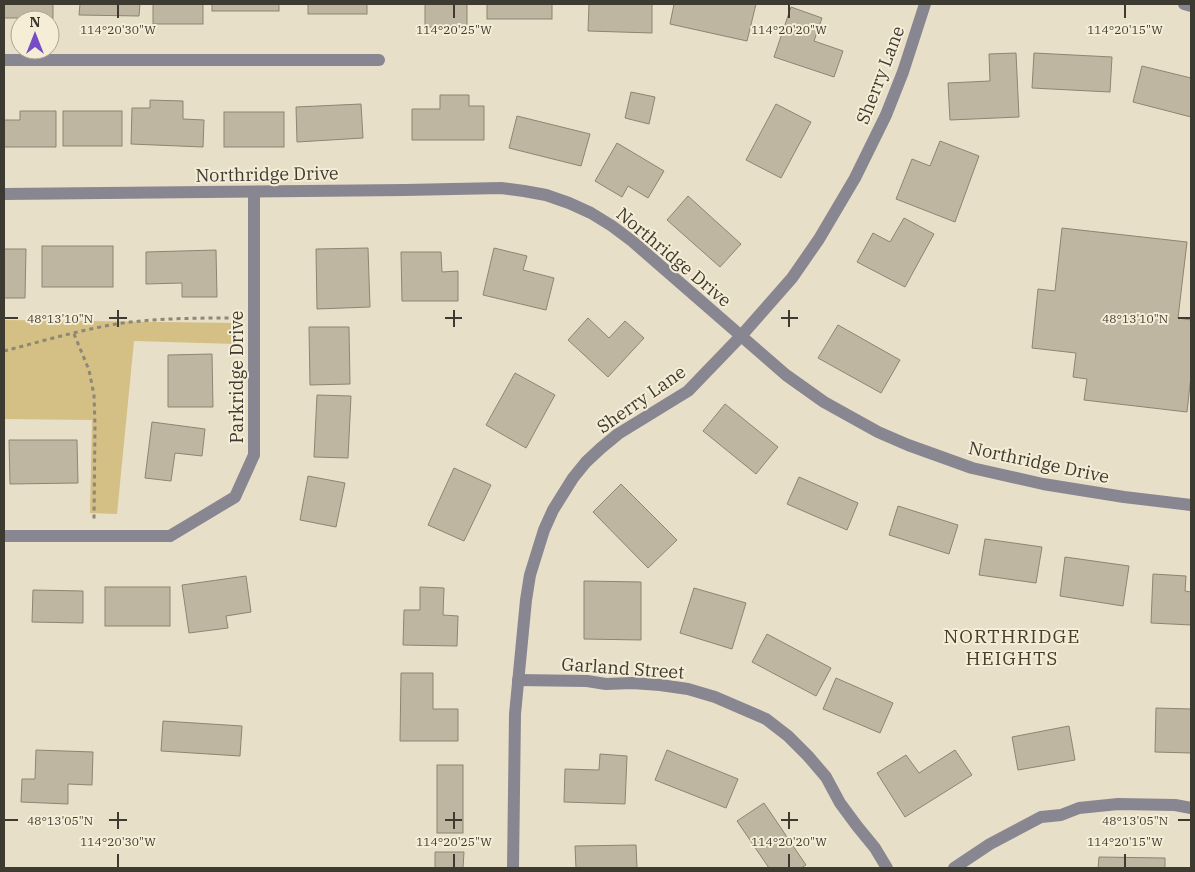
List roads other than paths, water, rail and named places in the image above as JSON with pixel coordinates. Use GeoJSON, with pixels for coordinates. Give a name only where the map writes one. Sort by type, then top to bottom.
{"type":"FeatureCollection","features":[{"type":"Feature","properties":{"kind":"street","name":"Sherry Lane"},"geometry":{"type":"LineString","coordinates":[[513,868],[515,714],[526,600],[530,575],[544,530],[553,510],[573,478],[586,462],[618,434],[688,391],[741,336],[792,278],[820,239],[855,178],[886,115],[900,81],[925,4]]}},
{"type":"Feature","properties":{"kind":"street"},"geometry":{"type":"LineString","coordinates":[[1184,4],[1191,6]]}},
{"type":"Feature","properties":{"kind":"street"},"geometry":{"type":"LineString","coordinates":[[4,60],[379,60]]}},
{"type":"Feature","properties":{"kind":"street","name":"Northridge Drive"},"geometry":{"type":"LineString","coordinates":[[4,194],[502,188],[546,196],[569,203],[591,213],[619,231],[786,375],[824,402],[878,432],[972,468],[1044,484],[1124,497],[1191,505]]}},
{"type":"Feature","properties":{"kind":"street","name":"Parkridge Drive"},"geometry":{"type":"LineString","coordinates":[[4,536],[170,536],[235,497],[254,455],[254,192]]}},
{"type":"Feature","properties":{"kind":"street","name":"Garland Street"},"geometry":{"type":"LineString","coordinates":[[518,680],[606,684],[632,683],[688,689],[715,697],[766,719],[788,736],[826,777],[840,803],[875,848],[887,868]]}},
{"type":"Feature","properties":{"kind":"street"},"geometry":{"type":"LineString","coordinates":[[954,868],[990,844],[1041,817],[1061,814],[1079,808],[1118,804],[1175,805],[1191,808]]}},
{"type":"Feature","properties":{"kind":"district","name":"NORTHRIDGE HEIGHTS"},"geometry":{"type":"Point","coordinates":[1012,647]}}]}
